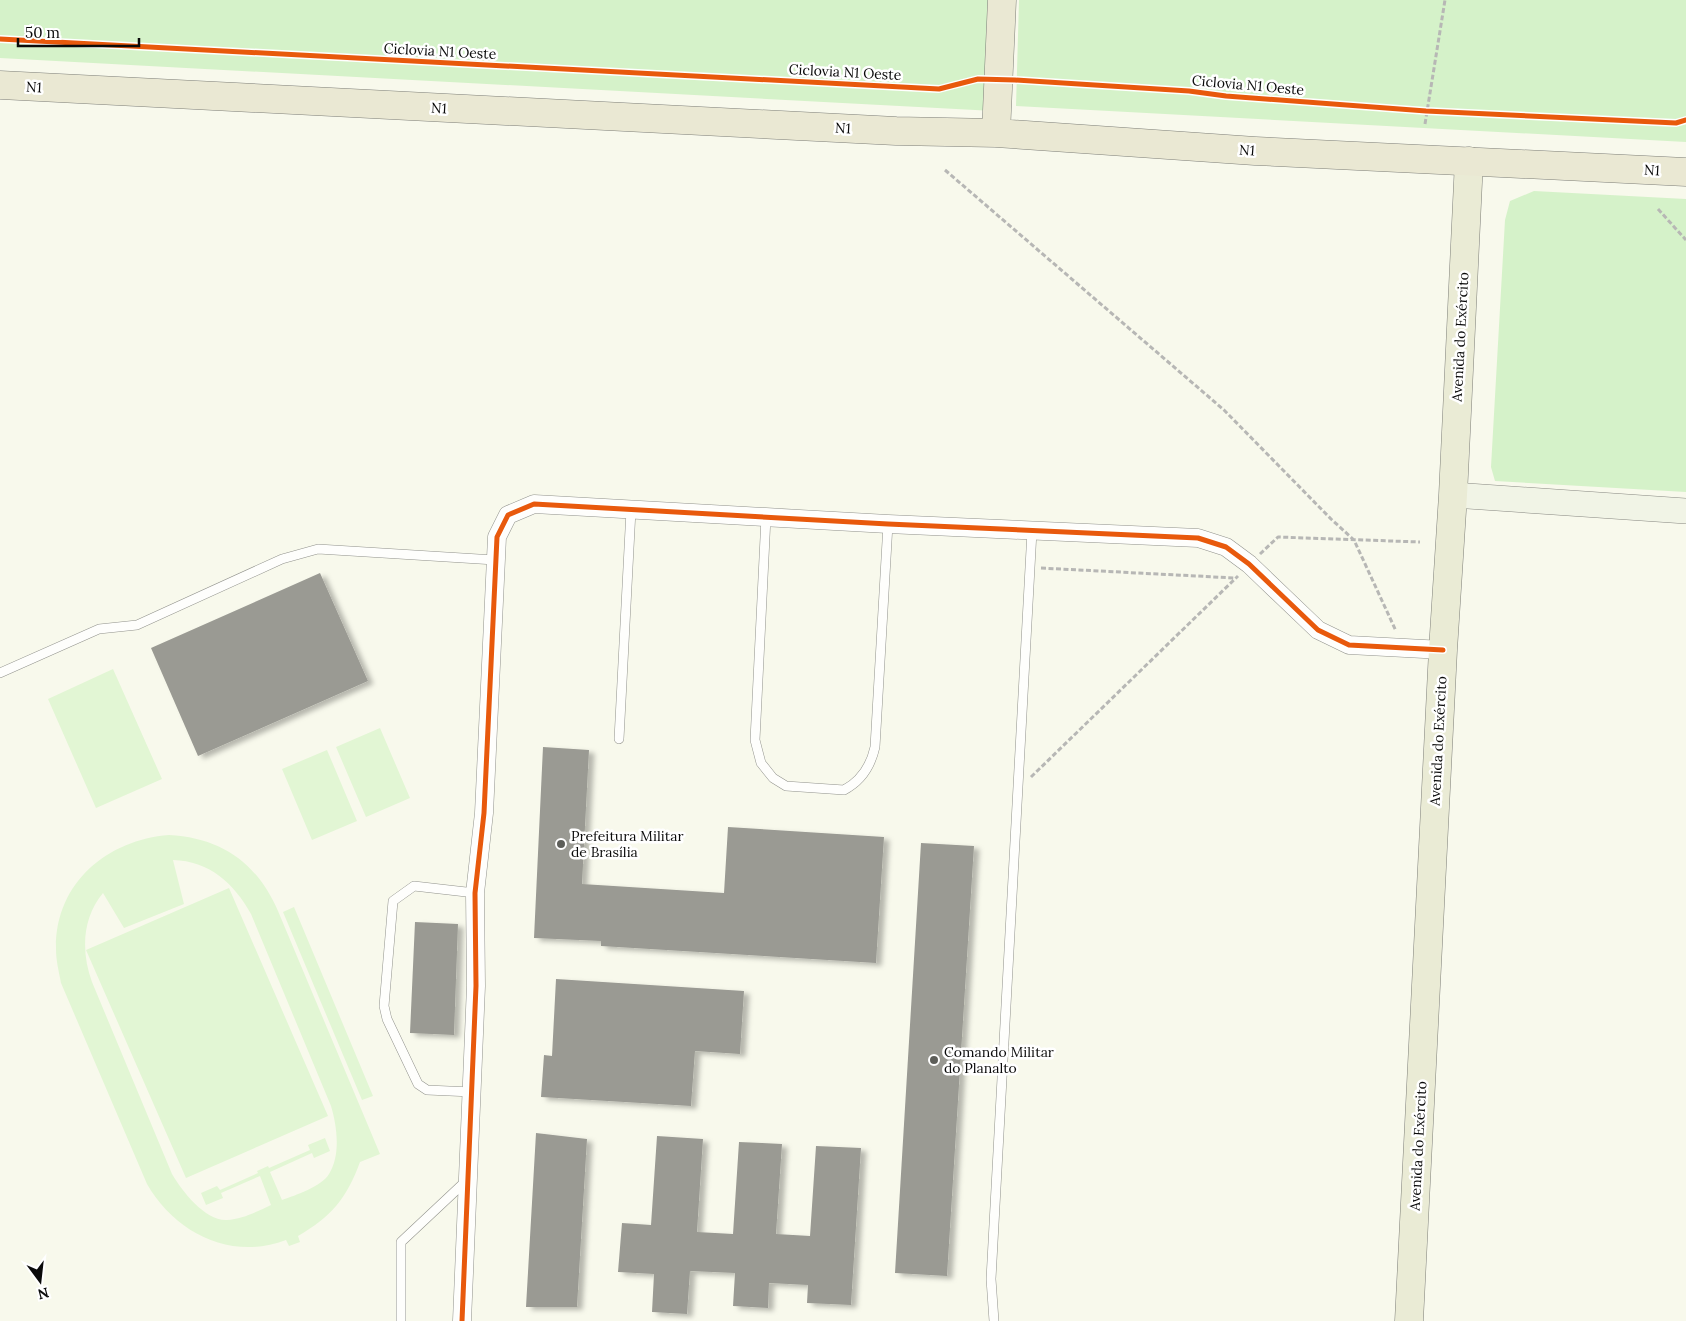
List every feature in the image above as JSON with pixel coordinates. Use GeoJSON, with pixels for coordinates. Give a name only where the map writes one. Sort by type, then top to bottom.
{"type":"FeatureCollection","features":[{"type":"Feature","properties":{"kind":"highway"},"geometry":{"type":"LineString","coordinates":[[996,133],[1002,0]]}},
{"type":"Feature","properties":{"kind":"highway","name":"N1"},"geometry":{"type":"LineString","coordinates":[[0,85],[896,131],[996,133],[1265,151],[1686,172]]}},
{"type":"Feature","properties":{"kind":"main road","name":"Avenida do Exército"},"geometry":{"type":"LineString","coordinates":[[1409,1321],[1469,161]]}},
{"type":"Feature","properties":{"kind":"main road"},"geometry":{"type":"LineString","coordinates":[[1453,495],[1686,511]]}},
{"type":"Feature","properties":{"kind":"street"},"geometry":{"type":"LineString","coordinates":[[462,1321],[476,986],[475,893],[484,813],[497,537],[508,515],[534,504],[888,524],[1198,538],[1226,548],[1249,564],[1318,630],[1349,644],[1443,650]]}},
{"type":"Feature","properties":{"kind":"lane"},"geometry":{"type":"LineString","coordinates":[[619,739],[631,510]]}},
{"type":"Feature","properties":{"kind":"lane"},"geometry":{"type":"LineString","coordinates":[[766,517],[755,740],[761,762],[773,778],[786,786],[844,790],[852,786],[872,762],[875,748],[888,524]]}},
{"type":"Feature","properties":{"kind":"lane"},"geometry":{"type":"LineString","coordinates":[[994,1321],[991,1279],[1032,531]]}},
{"type":"Feature","properties":{"kind":"lane"},"geometry":{"type":"LineString","coordinates":[[0,673],[99,629],[137,625],[282,559],[318,549],[495,560]]}},
{"type":"Feature","properties":{"kind":"lane"},"geometry":{"type":"LineString","coordinates":[[472,1092],[427,1090],[418,1084],[387,1019],[384,1006],[393,901],[414,886],[475,893]]}},
{"type":"Feature","properties":{"kind":"lane"},"geometry":{"type":"LineString","coordinates":[[401,1321],[402,1242],[468,1179]]}},
{"type":"Feature","properties":{"kind":"path"},"geometry":{"type":"LineString","coordinates":[[1425,124],[1445,0]]}},
{"type":"Feature","properties":{"kind":"path"},"geometry":{"type":"LineString","coordinates":[[1417,110],[1436,111]]}},
{"type":"Feature","properties":{"kind":"path"},"geometry":{"type":"LineString","coordinates":[[945,170],[1224,410],[1354,540],[1403,648]]}},
{"type":"Feature","properties":{"kind":"path"},"geometry":{"type":"LineString","coordinates":[[1658,209],[1686,240]]}},
{"type":"Feature","properties":{"kind":"path"},"geometry":{"type":"LineString","coordinates":[[1259,555],[1278,537],[1420,542]]}},
{"type":"Feature","properties":{"kind":"path"},"geometry":{"type":"LineString","coordinates":[[1029,568],[1235,578]]}},
{"type":"Feature","properties":{"kind":"path"},"geometry":{"type":"LineString","coordinates":[[1029,778],[1242,572]]}},
{"type":"Feature","properties":{"kind":"green space"},"geometry":{"type":"Polygon","coordinates":[[[0,0],[998,0],[994,111],[0,58],[0,0]]]}},
{"type":"Feature","properties":{"kind":"green space"},"geometry":{"type":"Polygon","coordinates":[[[1019,0],[1686,0],[1686,142],[1016,106],[1019,0]]]}},
{"type":"Feature","properties":{"kind":"green space"},"geometry":{"type":"Polygon","coordinates":[[[1534,191],[1686,199],[1686,492],[1495,481],[1491,467],[1505,220],[1510,201],[1534,191]]]}},
{"type":"Feature","properties":{"kind":"green space"},"geometry":{"type":"Polygon","coordinates":[[[113,669],[162,779],[96,808],[48,699],[113,669]]]}},
{"type":"Feature","properties":{"kind":"green space"},"geometry":{"type":"Polygon","coordinates":[[[380,728],[410,798],[366,817],[336,747],[380,728]]]}},
{"type":"Feature","properties":{"kind":"green space"},"geometry":{"type":"Polygon","coordinates":[[[327,750],[357,821],[312,840],[282,769],[327,750]]]}},
{"type":"Feature","properties":{"kind":"green space"},"geometry":{"type":"Polygon","coordinates":[[[169,835],[205,841],[236,856],[260,879],[278,911],[380,1154],[360,1162],[355,1175],[337,1205],[329,1214],[298,1236],[300,1242],[289,1246],[286,1240],[265,1246],[245,1247],[225,1244],[206,1238],[189,1229],[159,1201],[147,1184],[61,983],[56,953],[58,925],[65,904],[75,885],[89,869],[106,856],[125,846],[146,839],[169,835]],[[173,860],[184,904],[124,928],[103,893],[96,903],[87,924],[85,936],[86,959],[92,982],[172,1174],[195,1204],[211,1216],[227,1220],[239,1218],[271,1205],[260,1176],[221,1193],[223,1198],[206,1205],[201,1193],[217,1186],[220,1190],[258,1173],[257,1171],[268,1166],[269,1168],[310,1150],[308,1145],[325,1138],[330,1151],[314,1158],[312,1153],[270,1172],[282,1200],[308,1190],[325,1179],[333,1166],[337,1140],[335,1122],[331,1106],[251,914],[237,893],[219,876],[198,864],[173,860]]]}},
{"type":"Feature","properties":{"kind":"green space"},"geometry":{"type":"Polygon","coordinates":[[[229,888],[328,1116],[186,1178],[86,950],[229,888]]]}},
{"type":"Feature","properties":{"kind":"green space"},"geometry":{"type":"Polygon","coordinates":[[[294,907],[373,1096],[362,1100],[283,912],[294,907]]]}},
{"type":"Feature","properties":{"kind":"building"},"geometry":{"type":"Polygon","coordinates":[[[320,573],[368,681],[198,756],[151,648],[320,573]]]}},
{"type":"Feature","properties":{"kind":"building"},"geometry":{"type":"Polygon","coordinates":[[[543,747],[589,750],[582,884],[724,893],[728,827],[884,837],[876,963],[601,946],[601,941],[534,938],[543,747]]]}},
{"type":"Feature","properties":{"kind":"building","name":"Comando Militar do Planalto"},"geometry":{"type":"Polygon","coordinates":[[[921,843],[974,846],[947,1276],[895,1273],[921,843]]]}},
{"type":"Feature","properties":{"kind":"building"},"geometry":{"type":"Polygon","coordinates":[[[415,922],[458,924],[454,1035],[410,1033],[415,922]]]}},
{"type":"Feature","properties":{"kind":"building"},"geometry":{"type":"Polygon","coordinates":[[[556,979],[744,991],[740,1054],[695,1051],[691,1106],[541,1097],[544,1055],[552,1056],[556,979]]]}},
{"type":"Feature","properties":{"kind":"building"},"geometry":{"type":"Polygon","coordinates":[[[536,1133],[587,1139],[577,1307],[526,1307],[536,1133]]]}},
{"type":"Feature","properties":{"kind":"building"},"geometry":{"type":"Polygon","coordinates":[[[657,1136],[703,1139],[697,1232],[733,1234],[739,1142],[782,1144],[776,1234],[810,1236],[816,1146],[861,1148],[851,1305],[807,1303],[808,1285],[769,1283],[768,1308],[733,1306],[735,1273],[690,1271],[687,1314],[652,1312],[654,1274],[618,1272],[622,1223],[651,1225],[657,1136]]]}},
{"type":"Feature","properties":{"kind":"cycle path","name":"Ciclovia N1 Oeste"},"geometry":{"type":"LineString","coordinates":[[0,39],[939,89],[978,79],[1015,80],[1189,91],[1226,96],[1426,111],[1676,123],[1686,120]]}},
{"type":"Feature","properties":{"kind":"cycle path"},"geometry":{"type":"LineString","coordinates":[[462,1321],[476,986],[475,893],[484,813],[497,537],[508,515],[534,504],[888,524],[1198,538],[1226,547],[1249,564],[1318,630],[1349,645],[1443,650]]}},
{"type":"Feature","properties":{"kind":"place","name":"Prefeitura Militar de Brasília"},"geometry":{"type":"Point","coordinates":[561,844]}},
{"type":"Feature","properties":{"kind":"place","name":"Comando Militar do Planalto"},"geometry":{"type":"Point","coordinates":[934,1060]}}]}
